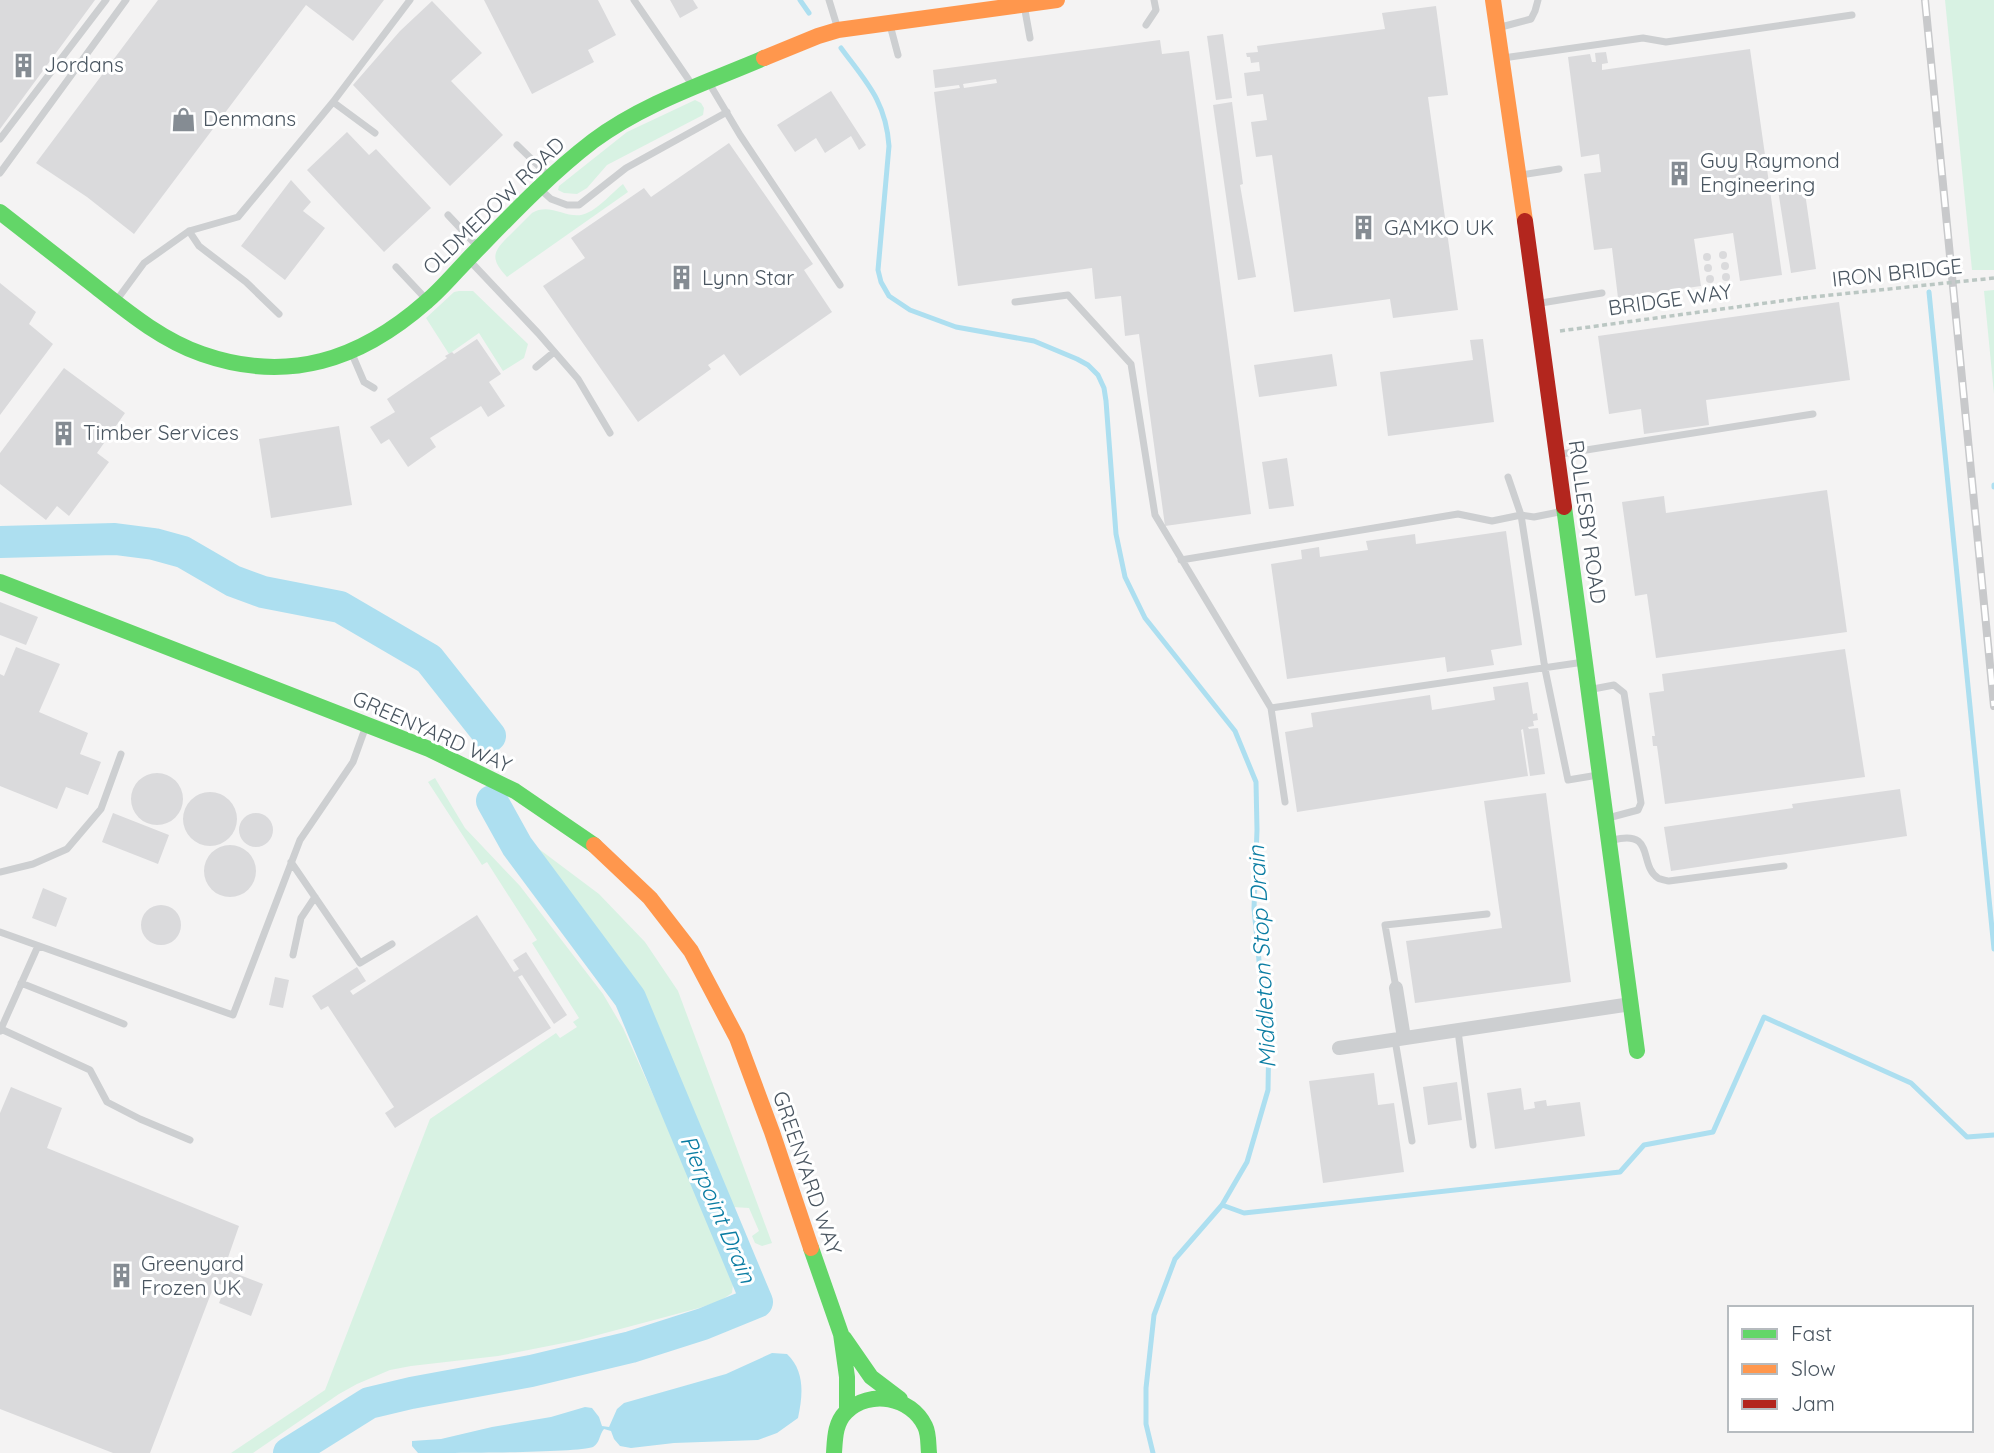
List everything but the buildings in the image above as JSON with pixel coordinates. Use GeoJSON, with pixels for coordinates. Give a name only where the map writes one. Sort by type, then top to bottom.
{"type":"FeatureCollection","features":[{"type":"Feature","properties":{"kind":"street","name":"OLDMEDOW ROAD"},"geometry":{"type":"LineString","coordinates":[[0,212],[116,302],[171,340],[212,358],[245,366],[291,368],[314,365],[352,354],[396,328],[428,301],[545,183],[583,149],[623,119],[700,84],[838,30],[1057,0]]}},
{"type":"Feature","properties":{"kind":"street","name":"ROLLESBY ROAD"},"geometry":{"type":"LineString","coordinates":[[1493,0],[1541,334],[1637,1051]]}},
{"type":"Feature","properties":{"kind":"street","name":"GREENYARD WAY"},"geometry":{"type":"LineString","coordinates":[[0,582],[429,749],[515,791],[596,846],[650,898],[691,951],[737,1038],[841,1334],[847,1377],[847,1411]]}},
{"type":"Feature","properties":{"kind":"street"},"geometry":{"type":"LineString","coordinates":[[1396,988],[1399,1039]]}},
{"type":"Feature","properties":{"kind":"street"},"geometry":{"type":"LineString","coordinates":[[1339,1048],[1631,1004]]}},
{"type":"Feature","properties":{"kind":"street","name":"GREENYARD WAY"},"geometry":{"type":"LineString","coordinates":[[841,1334],[871,1377],[919,1413],[927,1428],[929,1453]]}},
{"type":"Feature","properties":{"kind":"street"},"geometry":{"type":"LineString","coordinates":[[834,1453],[834,1436],[838,1422],[859,1402],[875,1397],[891,1397],[906,1403]]}},
{"type":"Feature","properties":{"kind":"lane"},"geometry":{"type":"LineString","coordinates":[[0,139],[106,0]]}},
{"type":"Feature","properties":{"kind":"lane"},"geometry":{"type":"LineString","coordinates":[[0,173],[125,0]]}},
{"type":"Feature","properties":{"kind":"lane"},"geometry":{"type":"LineString","coordinates":[[116,302],[144,263],[189,231],[237,217],[332,102],[410,0]]}},
{"type":"Feature","properties":{"kind":"lane"},"geometry":{"type":"LineString","coordinates":[[634,0],[700,84],[727,112],[840,285]]}},
{"type":"Feature","properties":{"kind":"lane"},"geometry":{"type":"LineString","coordinates":[[830,0],[838,30]]}},
{"type":"Feature","properties":{"kind":"lane"},"geometry":{"type":"LineString","coordinates":[[1146,25],[1156,10],[1154,0]]}},
{"type":"Feature","properties":{"kind":"lane"},"geometry":{"type":"LineString","coordinates":[[1497,27],[1531,19],[1538,0]]}},
{"type":"Feature","properties":{"kind":"lane"},"geometry":{"type":"LineString","coordinates":[[1024,5],[1030,38]]}},
{"type":"Feature","properties":{"kind":"lane"},"geometry":{"type":"LineString","coordinates":[[1502,58],[1643,38],[1666,42],[1852,15]]}},
{"type":"Feature","properties":{"kind":"lane"},"geometry":{"type":"LineString","coordinates":[[889,22],[898,55]]}},
{"type":"Feature","properties":{"kind":"lane"},"geometry":{"type":"LineString","coordinates":[[332,102],[375,133]]}},
{"type":"Feature","properties":{"kind":"lane"},"geometry":{"type":"LineString","coordinates":[[517,145],[545,183],[551,199],[567,205],[579,205],[626,167],[727,112]]}},
{"type":"Feature","properties":{"kind":"lane"},"geometry":{"type":"LineString","coordinates":[[1518,175],[1559,169]]}},
{"type":"Feature","properties":{"kind":"lane"},"geometry":{"type":"LineString","coordinates":[[448,215],[474,254],[578,379],[611,433]]}},
{"type":"Feature","properties":{"kind":"lane"},"geometry":{"type":"LineString","coordinates":[[189,231],[198,246],[246,282],[279,314]]}},
{"type":"Feature","properties":{"kind":"lane"},"geometry":{"type":"LineString","coordinates":[[396,267],[428,301]]}},
{"type":"Feature","properties":{"kind":"lane"},"geometry":{"type":"LineString","coordinates":[[1536,304],[1602,293]]}},
{"type":"Feature","properties":{"kind":"lane"},"geometry":{"type":"LineString","coordinates":[[1015,302],[1068,295],[1131,364],[1154,515],[1271,708],[1285,802]]}},
{"type":"Feature","properties":{"kind":"lane"},"geometry":{"type":"LineString","coordinates":[[536,367],[554,352]]}},
{"type":"Feature","properties":{"kind":"lane"},"geometry":{"type":"LineString","coordinates":[[352,354],[364,382],[374,388]]}},
{"type":"Feature","properties":{"kind":"lane"},"geometry":{"type":"LineString","coordinates":[[1557,455],[1813,414]]}},
{"type":"Feature","properties":{"kind":"lane"},"geometry":{"type":"LineString","coordinates":[[1508,477],[1521,516],[1545,669],[1568,780],[1600,774]]}},
{"type":"Feature","properties":{"kind":"lane"},"geometry":{"type":"LineString","coordinates":[[1181,560],[1458,514],[1492,521],[1565,511]]}},
{"type":"Feature","properties":{"kind":"lane"},"geometry":{"type":"LineString","coordinates":[[1271,708],[1585,662]]}},
{"type":"Feature","properties":{"kind":"lane"},"geometry":{"type":"LineString","coordinates":[[1589,690],[1614,685],[1624,693],[1641,803],[1638,810],[1606,818]]}},
{"type":"Feature","properties":{"kind":"lane"},"geometry":{"type":"LineString","coordinates":[[0,932],[233,1015],[300,840],[353,762],[366,725]]}},
{"type":"Feature","properties":{"kind":"lane"},"geometry":{"type":"LineString","coordinates":[[0,872],[33,864],[68,849],[101,808],[121,754]]}},
{"type":"Feature","properties":{"kind":"lane"},"geometry":{"type":"LineString","coordinates":[[1609,841],[1625,837],[1639,842],[1647,854],[1653,872],[1658,878],[1669,881],[1784,866]]}},
{"type":"Feature","properties":{"kind":"lane"},"geometry":{"type":"LineString","coordinates":[[291,862],[360,963],[392,944]]}},
{"type":"Feature","properties":{"kind":"lane"},"geometry":{"type":"LineString","coordinates":[[293,955],[301,918],[315,897]]}},
{"type":"Feature","properties":{"kind":"lane"},"geometry":{"type":"LineString","coordinates":[[1396,988],[1385,925],[1487,914]]}},
{"type":"Feature","properties":{"kind":"lane"},"geometry":{"type":"LineString","coordinates":[[38,946],[0,1030],[90,1070],[107,1101],[140,1119],[190,1140]]}},
{"type":"Feature","properties":{"kind":"lane"},"geometry":{"type":"LineString","coordinates":[[21,983],[124,1024]]}},
{"type":"Feature","properties":{"kind":"lane"},"geometry":{"type":"LineString","coordinates":[[1458,1030],[1474,1146]]}},
{"type":"Feature","properties":{"kind":"lane"},"geometry":{"type":"LineString","coordinates":[[1399,1039],[1412,1141]]}},
{"type":"Feature","properties":{"kind":"path","name":"IRON BRIDGE"},"geometry":{"type":"LineString","coordinates":[[1803,298],[1994,278]]}},
{"type":"Feature","properties":{"kind":"path","name":"BRIDGE WAY"},"geometry":{"type":"LineString","coordinates":[[1541,334],[1803,298]]}},
{"type":"Feature","properties":{"kind":"green space"},"geometry":{"type":"Polygon","coordinates":[[[1945,0],[1994,0],[1994,270],[1972,270],[1945,0]]]}},
{"type":"Feature","properties":{"kind":"green space"},"geometry":{"type":"Polygon","coordinates":[[[695,100],[704,108],[703,115],[607,165],[587,188],[577,194],[558,190],[559,186],[627,132],[695,100]]]}},
{"type":"Feature","properties":{"kind":"green space"},"geometry":{"type":"Polygon","coordinates":[[[623,184],[628,192],[507,277],[501,270],[495,255],[497,250],[532,213],[546,209],[573,215],[587,213],[623,184]]]}},
{"type":"Feature","properties":{"kind":"green space"},"geometry":{"type":"Polygon","coordinates":[[[1994,290],[1994,394],[1984,291],[1994,290]]]}},
{"type":"Feature","properties":{"kind":"green space"},"geometry":{"type":"Polygon","coordinates":[[[473,291],[528,344],[524,358],[503,371],[479,333],[449,354],[426,318],[454,292],[473,291]]]}},
{"type":"Feature","properties":{"kind":"green space"},"geometry":{"type":"Polygon","coordinates":[[[435,778],[465,828],[520,886],[603,994],[623,1028],[719,1241],[733,1284],[732,1293],[720,1301],[699,1308],[579,1340],[498,1356],[390,1370],[339,1394],[253,1453],[231,1453],[325,1390],[430,1119],[556,1033],[560,1038],[577,1027],[573,1022],[579,1018],[532,943],[537,940],[487,862],[482,865],[428,782],[435,778]]]}},
{"type":"Feature","properties":{"kind":"green space"},"geometry":{"type":"Polygon","coordinates":[[[535,846],[599,894],[645,942],[678,991],[772,1243],[762,1246],[755,1243],[752,1236],[759,1231],[749,1208],[732,1207],[701,1141],[656,1026],[623,966],[532,850],[535,846]]]}},
{"type":"Feature","properties":{"kind":"water"},"geometry":{"type":"Polygon","coordinates":[[[772,1353],[787,1354],[797,1368],[801,1384],[800,1409],[798,1418],[777,1433],[758,1440],[674,1443],[631,1448],[620,1446],[611,1431],[604,1429],[593,1447],[582,1449],[418,1453],[412,1446],[412,1441],[441,1439],[551,1417],[585,1407],[592,1408],[602,1426],[609,1427],[617,1409],[624,1403],[726,1374],[772,1353]]]}},
{"type":"Feature","properties":{"kind":"waterway","name":"Middleton Stop Drain"},"geometry":{"type":"LineString","coordinates":[[800,0],[809,13]]}},
{"type":"Feature","properties":{"kind":"waterway","name":"Middleton Stop Drain"},"geometry":{"type":"LineString","coordinates":[[841,48],[873,93],[884,116],[887,130],[889,146],[878,270],[881,282],[889,296],[910,310],[956,327],[1034,341],[1077,359],[1098,375],[1106,401],[1116,534],[1125,577],[1145,618],[1235,731],[1256,782],[1254,908],[1269,1032],[1268,1090],[1247,1162],[1222,1205],[1175,1259],[1154,1315],[1146,1388],[1146,1424],[1153,1453]]}},
{"type":"Feature","properties":{"kind":"waterway"},"geometry":{"type":"LineString","coordinates":[[1929,292],[1994,949]]}},
{"type":"Feature","properties":{"kind":"waterway","name":"Pierpoint Drain"},"geometry":{"type":"LineString","coordinates":[[0,542],[115,539],[154,544],[183,552],[233,581],[263,592],[340,607],[429,659],[490,736]]}},
{"type":"Feature","properties":{"kind":"waterway","name":"Pierpoint Drain"},"geometry":{"type":"LineString","coordinates":[[289,1453],[369,1403],[531,1371],[631,1347],[703,1324],[757,1302],[630,998],[517,846],[492,801]]}},
{"type":"Feature","properties":{"kind":"waterway"},"geometry":{"type":"LineString","coordinates":[[1222,1205],[1244,1213],[1620,1172],[1644,1145],[1713,1132],[1764,1017],[1911,1083],[1967,1137],[1994,1135]]}},
{"type":"Feature","properties":{"kind":"railway"},"geometry":{"type":"LineString","coordinates":[[1925,0],[1994,706]]}},
{"type":"Feature","properties":{"kind":"traffic: fast"},"geometry":{"type":"LineString","coordinates":[[0,212],[133,316],[187,348],[234,363],[264,367],[321,361],[349,352],[375,339],[426,302],[546,181],[593,141],[633,116],[676,95],[764,58]]}},
{"type":"Feature","properties":{"kind":"traffic: fast"},"geometry":{"type":"LineString","coordinates":[[1564,507],[1637,1051]]}},
{"type":"Feature","properties":{"kind":"traffic: fast"},"geometry":{"type":"LineString","coordinates":[[0,582],[429,749],[515,791],[594,845]]}},
{"type":"Feature","properties":{"kind":"traffic: fast"},"geometry":{"type":"LineString","coordinates":[[811,1248],[841,1334],[847,1377],[847,1411]]}},
{"type":"Feature","properties":{"kind":"traffic: fast"},"geometry":{"type":"LineString","coordinates":[[844,1338],[871,1377],[900,1399]]}},
{"type":"Feature","properties":{"kind":"traffic: fast"},"geometry":{"type":"LineString","coordinates":[[834,1453],[836,1431],[842,1416],[866,1400],[878,1399],[900,1403],[919,1416],[928,1436],[929,1453]]}},
{"type":"Feature","properties":{"kind":"traffic: slow"},"geometry":{"type":"LineString","coordinates":[[764,58],[838,30],[1057,0]]}},
{"type":"Feature","properties":{"kind":"traffic: slow"},"geometry":{"type":"LineString","coordinates":[[1493,0],[1525,221]]}},
{"type":"Feature","properties":{"kind":"traffic: slow"},"geometry":{"type":"LineString","coordinates":[[594,845],[650,898],[691,951],[737,1038],[811,1248]]}},
{"type":"Feature","properties":{"kind":"traffic: jam"},"geometry":{"type":"LineString","coordinates":[[1525,221],[1564,507]]}},
{"type":"Feature","properties":{"kind":"place","name":"Jordans"},"geometry":{"type":"Point","coordinates":[24,65]}},
{"type":"Feature","properties":{"kind":"place","name":"Denmans"},"geometry":{"type":"Point","coordinates":[183,119]}},
{"type":"Feature","properties":{"kind":"place","name":"Guy Raymond Engineering"},"geometry":{"type":"Point","coordinates":[1680,173]}},
{"type":"Feature","properties":{"kind":"place","name":"GAMKO UK"},"geometry":{"type":"Point","coordinates":[1364,228]}},
{"type":"Feature","properties":{"kind":"place","name":"Lynn Star"},"geometry":{"type":"Point","coordinates":[682,278]}},
{"type":"Feature","properties":{"kind":"place","name":"Timber Services"},"geometry":{"type":"Point","coordinates":[63,433]}},
{"type":"Feature","properties":{"kind":"place","name":"Greenyard Frozen UK"},"geometry":{"type":"Point","coordinates":[121,1276]}}]}
